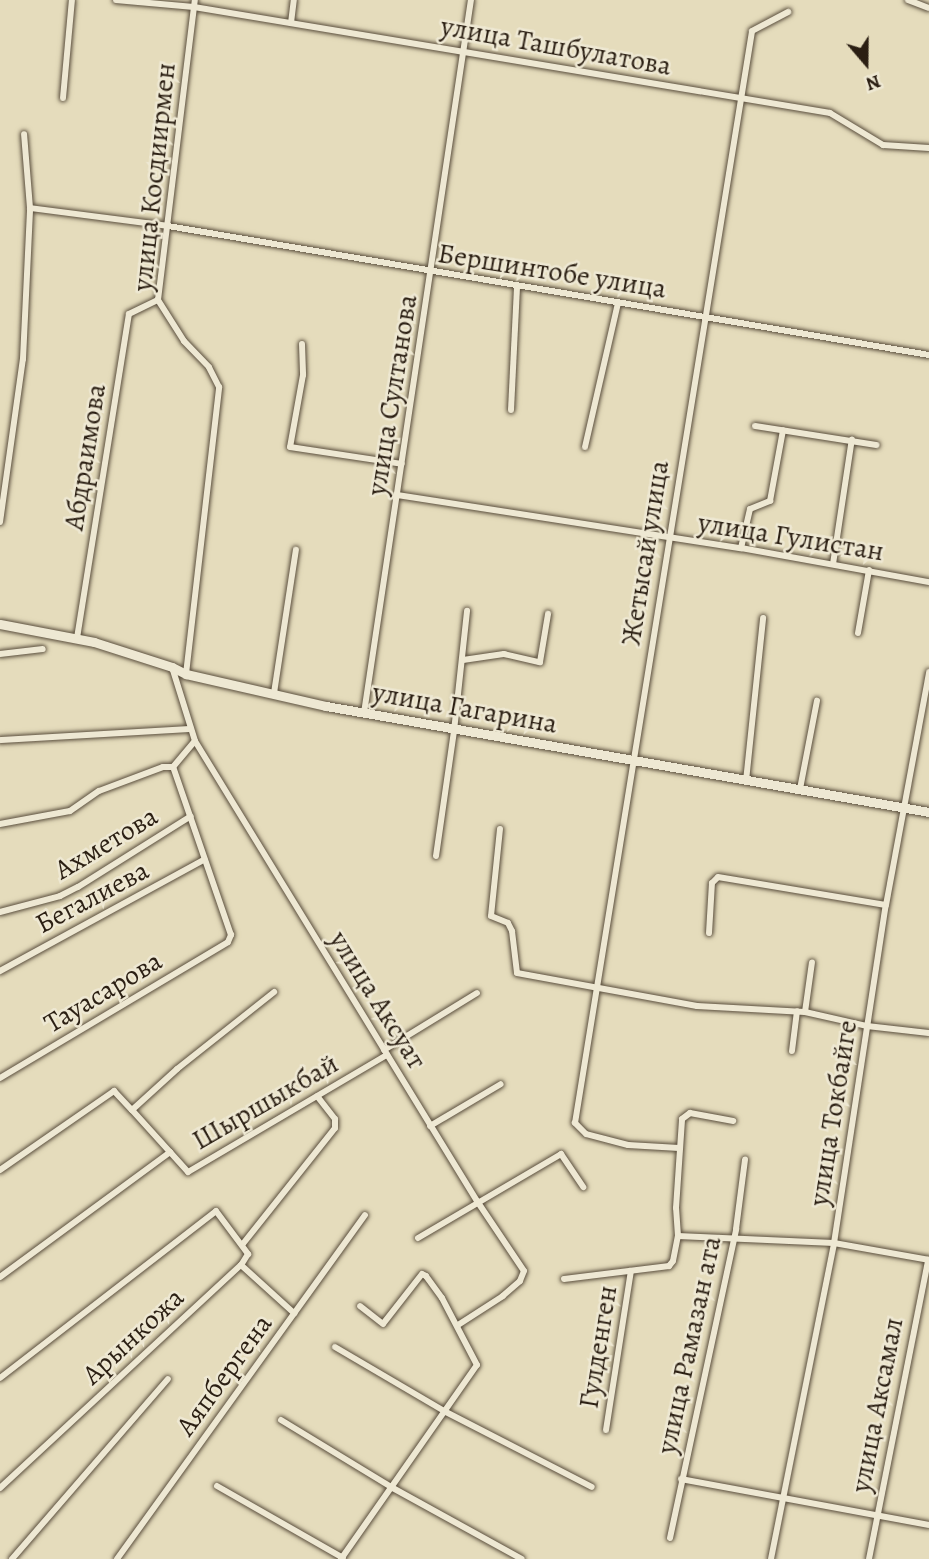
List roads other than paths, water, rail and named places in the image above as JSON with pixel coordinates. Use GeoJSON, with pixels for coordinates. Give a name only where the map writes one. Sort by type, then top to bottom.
{"type":"FeatureCollection","features":[{"type":"Feature","properties":{"kind":"main road","name":"улица Гагарина"},"geometry":{"type":"LineString","coordinates":[[0,624],[77,638],[172,667],[186,674],[364,713],[454,731],[929,812]]}},
{"type":"Feature","properties":{"kind":"street"},"geometry":{"type":"LineString","coordinates":[[63,98],[72,0]]}},
{"type":"Feature","properties":{"kind":"street","name":"улица Ташбулатова"},"geometry":{"type":"LineString","coordinates":[[116,0],[194,4],[291,23],[830,113],[883,145],[929,148]]}},
{"type":"Feature","properties":{"kind":"street"},"geometry":{"type":"LineString","coordinates":[[291,23],[294,0]]}},
{"type":"Feature","properties":{"kind":"street","name":"улица Султанова"},"geometry":{"type":"LineString","coordinates":[[364,713],[471,0]]}},
{"type":"Feature","properties":{"kind":"street"},"geometry":{"type":"LineString","coordinates":[[908,0],[929,8]]}},
{"type":"Feature","properties":{"kind":"street","name":"улица Косдиирмен"},"geometry":{"type":"LineString","coordinates":[[186,674],[219,387],[209,367],[184,341],[158,300],[194,4]]}},
{"type":"Feature","properties":{"kind":"street","name":"Жетысай улица"},"geometry":{"type":"LineString","coordinates":[[679,1148],[628,1145],[586,1134],[575,1123],[599,989],[632,761],[752,31],[788,12]]}},
{"type":"Feature","properties":{"kind":"street"},"geometry":{"type":"LineString","coordinates":[[0,522],[23,359],[30,208],[24,134]]}},
{"type":"Feature","properties":{"kind":"street","name":"Бершинтобе улица"},"geometry":{"type":"LineString","coordinates":[[30,208],[168,226],[431,273],[929,355]]}},
{"type":"Feature","properties":{"kind":"street"},"geometry":{"type":"LineString","coordinates":[[510,410],[517,287]]}},
{"type":"Feature","properties":{"kind":"street","name":"Абдраимова"},"geometry":{"type":"LineString","coordinates":[[77,638],[129,314],[158,300]]}},
{"type":"Feature","properties":{"kind":"street"},"geometry":{"type":"LineString","coordinates":[[585,447],[618,303]]}},
{"type":"Feature","properties":{"kind":"street"},"geometry":{"type":"LineString","coordinates":[[302,344],[303,375],[290,447],[402,464]]}},
{"type":"Feature","properties":{"kind":"street"},"geometry":{"type":"LineString","coordinates":[[755,426],[877,445]]}},
{"type":"Feature","properties":{"kind":"street"},"geometry":{"type":"LineString","coordinates":[[741,548],[750,509],[769,501],[783,430]]}},
{"type":"Feature","properties":{"kind":"street"},"geometry":{"type":"LineString","coordinates":[[833,564],[852,439]]}},
{"type":"Feature","properties":{"kind":"street","name":"улица Гулистан"},"geometry":{"type":"LineString","coordinates":[[397,495],[741,548],[929,582]]}},
{"type":"Feature","properties":{"kind":"street"},"geometry":{"type":"LineString","coordinates":[[274,693],[296,550]]}},
{"type":"Feature","properties":{"kind":"street"},"geometry":{"type":"LineString","coordinates":[[858,633],[869,570]]}},
{"type":"Feature","properties":{"kind":"street"},"geometry":{"type":"LineString","coordinates":[[436,856],[463,660],[467,611]]}},
{"type":"Feature","properties":{"kind":"street"},"geometry":{"type":"LineString","coordinates":[[463,660],[504,654],[540,662],[548,614]]}},
{"type":"Feature","properties":{"kind":"street"},"geometry":{"type":"LineString","coordinates":[[746,781],[763,618]]}},
{"type":"Feature","properties":{"kind":"street"},"geometry":{"type":"LineString","coordinates":[[0,654],[43,649]]}},
{"type":"Feature","properties":{"kind":"street","name":"улица Аксуат"},"geometry":{"type":"LineString","coordinates":[[172,667],[195,741],[430,1126],[524,1271],[520,1281],[503,1296],[458,1325]]}},
{"type":"Feature","properties":{"kind":"street","name":"улица Токбайге"},"geometry":{"type":"LineString","coordinates":[[771,1559],[834,1243],[886,905],[929,672]]}},
{"type":"Feature","properties":{"kind":"street"},"geometry":{"type":"LineString","coordinates":[[800,789],[817,701]]}},
{"type":"Feature","properties":{"kind":"street"},"geometry":{"type":"LineString","coordinates":[[0,740],[191,729]]}},
{"type":"Feature","properties":{"kind":"street"},"geometry":{"type":"LineString","coordinates":[[0,824],[70,811],[99,791],[163,767],[173,766],[195,741]]}},
{"type":"Feature","properties":{"kind":"street"},"geometry":{"type":"LineString","coordinates":[[173,766],[204,860]]}},
{"type":"Feature","properties":{"kind":"street","name":"Ахметова"},"geometry":{"type":"LineString","coordinates":[[0,912],[60,896],[78,887],[191,816]]}},
{"type":"Feature","properties":{"kind":"street"},"geometry":{"type":"LineString","coordinates":[[500,830],[491,916],[508,923],[512,931],[517,973],[697,1006],[806,1012],[867,1026],[929,1033]]}},
{"type":"Feature","properties":{"kind":"street","name":"Тауасарова"},"geometry":{"type":"LineString","coordinates":[[0,1078],[228,942],[231,935],[204,860]]}},
{"type":"Feature","properties":{"kind":"street","name":"Бегалиева"},"geometry":{"type":"LineString","coordinates":[[0,971],[204,860]]}},
{"type":"Feature","properties":{"kind":"street"},"geometry":{"type":"LineString","coordinates":[[709,933],[712,883],[718,877],[886,905]]}},
{"type":"Feature","properties":{"kind":"street"},"geometry":{"type":"LineString","coordinates":[[806,1012],[812,962]]}},
{"type":"Feature","properties":{"kind":"street"},"geometry":{"type":"LineString","coordinates":[[131,1110],[177,1069],[274,992]]}},
{"type":"Feature","properties":{"kind":"street","name":"Шыршыкбай"},"geometry":{"type":"LineString","coordinates":[[0,1277],[170,1152],[188,1172],[317,1096],[477,993]]}},
{"type":"Feature","properties":{"kind":"street"},"geometry":{"type":"LineString","coordinates":[[792,1051],[797,1011]]}},
{"type":"Feature","properties":{"kind":"street"},"geometry":{"type":"LineString","coordinates":[[430,1126],[501,1084]]}},
{"type":"Feature","properties":{"kind":"street"},"geometry":{"type":"LineString","coordinates":[[0,1170],[114,1091],[170,1152]]}},
{"type":"Feature","properties":{"kind":"street"},"geometry":{"type":"LineString","coordinates":[[242,1245],[335,1128],[335,1118],[317,1096]]}},
{"type":"Feature","properties":{"kind":"street"},"geometry":{"type":"LineString","coordinates":[[564,1279],[669,1266],[673,1261],[678,1236],[676,1208],[682,1119],[686,1114],[733,1121]]}},
{"type":"Feature","properties":{"kind":"street"},"geometry":{"type":"LineString","coordinates":[[418,1238],[561,1154],[583,1186]]}},
{"type":"Feature","properties":{"kind":"street","name":"улица Рамазан ата"},"geometry":{"type":"LineString","coordinates":[[670,1538],[733,1239],[745,1160]]}},
{"type":"Feature","properties":{"kind":"street"},"geometry":{"type":"LineString","coordinates":[[0,1378],[216,1211],[248,1254],[241,1265],[294,1313]]}},
{"type":"Feature","properties":{"kind":"street","name":"Аяпбергена"},"geometry":{"type":"LineString","coordinates":[[117,1559],[365,1215]]}},
{"type":"Feature","properties":{"kind":"street"},"geometry":{"type":"LineString","coordinates":[[678,1236],[834,1243],[928,1260]]}},
{"type":"Feature","properties":{"kind":"street","name":"улица Аксамал"},"geometry":{"type":"LineString","coordinates":[[869,1559],[928,1260]]}},
{"type":"Feature","properties":{"kind":"street","name":"Арынкожа"},"geometry":{"type":"LineString","coordinates":[[0,1488],[241,1265]]}},
{"type":"Feature","properties":{"kind":"street","name":"Гулденген"},"geometry":{"type":"LineString","coordinates":[[606,1430],[631,1271]]}},
{"type":"Feature","properties":{"kind":"street"},"geometry":{"type":"LineString","coordinates":[[217,1486],[343,1558],[477,1365],[442,1298],[422,1274],[383,1324],[359,1306]]}},
{"type":"Feature","properties":{"kind":"street"},"geometry":{"type":"LineString","coordinates":[[335,1347],[444,1411],[592,1487]]}},
{"type":"Feature","properties":{"kind":"street"},"geometry":{"type":"LineString","coordinates":[[12,1559],[168,1379]]}},
{"type":"Feature","properties":{"kind":"street"},"geometry":{"type":"LineString","coordinates":[[281,1420],[391,1487],[522,1559]]}},
{"type":"Feature","properties":{"kind":"street"},"geometry":{"type":"LineString","coordinates":[[681,1479],[929,1525]]}}]}
